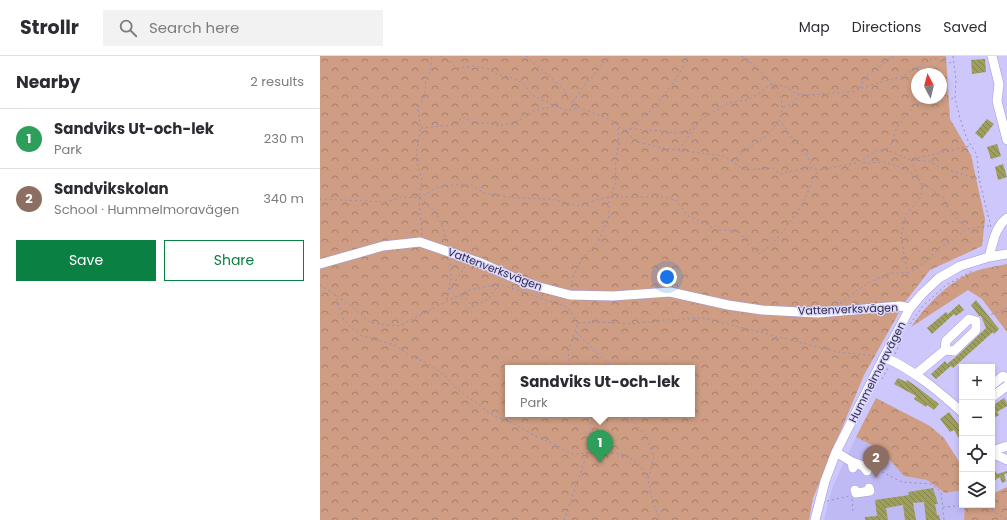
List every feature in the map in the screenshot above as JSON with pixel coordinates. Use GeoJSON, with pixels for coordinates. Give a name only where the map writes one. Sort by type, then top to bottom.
{"type":"FeatureCollection","features":[{"type":"Feature","properties":{"kind":"street"},"geometry":{"type":"LineString","coordinates":[[992,56],[999,84],[997,101],[1007,140]]}},
{"type":"Feature","properties":{"kind":"street"},"geometry":{"type":"LineString","coordinates":[[989,257],[994,237],[1000,223],[1007,218]]}},
{"type":"Feature","properties":{"kind":"street","name":"Vattenverksvägen"},"geometry":{"type":"LineString","coordinates":[[320,264],[384,246],[420,242],[470,259],[528,284],[570,295],[613,296],[670,292],[728,305],[762,310],[834,312],[900,306],[910,308]]}},
{"type":"Feature","properties":{"kind":"street","name":"Hummelmoravägen"},"geometry":{"type":"LineString","coordinates":[[814,520],[825,481],[836,452],[888,359],[910,308],[922,294],[940,278],[960,266],[989,257],[1007,254]]}},
{"type":"Feature","properties":{"kind":"street"},"geometry":{"type":"LineString","coordinates":[[916,374],[945,350],[946,341],[952,335],[969,320],[976,321],[976,330],[954,351],[945,350]]}},
{"type":"Feature","properties":{"kind":"street"},"geometry":{"type":"LineString","coordinates":[[888,359],[916,374],[935,388],[959,409]]}},
{"type":"Feature","properties":{"kind":"street"},"geometry":{"type":"LineString","coordinates":[[995,383],[1003,376],[1007,378]]}},
{"type":"Feature","properties":{"kind":"street"},"geometry":{"type":"LineString","coordinates":[[995,395],[1007,386]]}},
{"type":"Feature","properties":{"kind":"street"},"geometry":{"type":"LineString","coordinates":[[995,451],[1007,446]]}},
{"type":"Feature","properties":{"kind":"street"},"geometry":{"type":"LineString","coordinates":[[836,452],[852,465],[863,466],[867,471]]}},
{"type":"Feature","properties":{"kind":"street"},"geometry":{"type":"LineString","coordinates":[[995,454],[1007,460]]}},
{"type":"Feature","properties":{"kind":"street"},"geometry":{"type":"LineString","coordinates":[[855,490],[856,493],[870,491],[870,488]]}},
{"type":"Feature","properties":{"kind":"path"},"geometry":{"type":"LineString","coordinates":[[423,243],[419,198],[422,180],[417,163],[417,148],[420,128],[418,108],[425,95],[426,78],[430,72],[432,56]]}},
{"type":"Feature","properties":{"kind":"path"},"geometry":{"type":"LineString","coordinates":[[441,56],[458,68],[475,66],[499,75],[510,77],[523,83],[532,95],[555,106],[566,110],[580,108]]}},
{"type":"Feature","properties":{"kind":"path"},"geometry":{"type":"LineString","coordinates":[[526,56],[564,89],[568,100],[580,108],[611,120],[638,142],[662,148],[724,156],[745,170],[773,168],[780,174],[804,168],[818,170],[856,163],[877,150],[887,150],[911,160],[929,161],[940,167],[979,179]]}},
{"type":"Feature","properties":{"kind":"path"},"geometry":{"type":"LineString","coordinates":[[572,103],[582,88],[610,56]]}},
{"type":"Feature","properties":{"kind":"path"},"geometry":{"type":"LineString","coordinates":[[631,130],[635,123],[654,107],[673,82],[681,71],[687,56]]}},
{"type":"Feature","properties":{"kind":"path"},"geometry":{"type":"LineString","coordinates":[[732,161],[737,155],[759,142],[776,125],[783,108],[780,94],[753,64],[742,56]]}},
{"type":"Feature","properties":{"kind":"path"},"geometry":{"type":"LineString","coordinates":[[859,89],[865,77],[894,56]]}},
{"type":"Feature","properties":{"kind":"path"},"geometry":{"type":"LineString","coordinates":[[953,56],[956,80],[955,98],[960,118],[971,146],[977,155],[979,179],[994,237]]}},
{"type":"Feature","properties":{"kind":"path"},"geometry":{"type":"LineString","coordinates":[[624,131],[631,130],[676,133],[690,130],[700,120],[728,103],[747,100],[760,93],[771,84],[784,86],[796,94],[811,95],[855,91],[901,77],[933,58],[943,62],[953,63]]}},
{"type":"Feature","properties":{"kind":"path"},"geometry":{"type":"LineString","coordinates":[[783,108],[796,101],[800,94]]}},
{"type":"Feature","properties":{"kind":"path"},"geometry":{"type":"LineString","coordinates":[[887,150],[892,142],[896,129],[914,105],[943,102],[955,98]]}},
{"type":"Feature","properties":{"kind":"path"},"geometry":{"type":"LineString","coordinates":[[420,128],[453,125],[463,117],[474,122],[500,126],[524,118],[532,111],[555,106]]}},
{"type":"Feature","properties":{"kind":"path"},"geometry":{"type":"LineString","coordinates":[[679,150],[700,120]]}},
{"type":"Feature","properties":{"kind":"path"},"geometry":{"type":"LineString","coordinates":[[779,120],[786,128],[792,142],[802,146],[810,162],[811,168]]}},
{"type":"Feature","properties":{"kind":"path"},"geometry":{"type":"LineString","coordinates":[[570,295],[573,276],[582,258],[598,242],[609,216],[609,197],[615,186],[616,156],[619,144],[618,125]]}},
{"type":"Feature","properties":{"kind":"path"},"geometry":{"type":"LineString","coordinates":[[911,160],[971,146]]}},
{"type":"Feature","properties":{"kind":"path"},"geometry":{"type":"LineString","coordinates":[[907,273],[901,236],[906,215],[919,200],[922,192],[921,182],[911,160]]}},
{"type":"Feature","properties":{"kind":"path"},"geometry":{"type":"LineString","coordinates":[[860,161],[865,163],[886,162],[908,170],[921,182],[944,198],[947,207],[966,229]]}},
{"type":"Feature","properties":{"kind":"path"},"geometry":{"type":"LineString","coordinates":[[419,198],[438,187],[466,185],[472,185],[484,193],[516,198],[551,199],[578,206],[609,197],[663,197],[676,200],[688,216],[706,223],[715,230],[738,232],[759,254],[771,245],[802,205],[818,170]]}},
{"type":"Feature","properties":{"kind":"path"},"geometry":{"type":"LineString","coordinates":[[320,199],[387,202],[403,197],[419,198],[433,208],[438,217],[444,236],[451,268],[451,282],[447,302]]}},
{"type":"Feature","properties":{"kind":"path"},"geometry":{"type":"LineString","coordinates":[[834,312],[834,307],[868,283],[890,273],[907,273],[927,261],[940,246],[954,240],[966,229],[990,225]]}},
{"type":"Feature","properties":{"kind":"path"},"geometry":{"type":"LineString","coordinates":[[448,291],[470,259]]}},
{"type":"Feature","properties":{"kind":"path"},"geometry":{"type":"LineString","coordinates":[[909,327],[923,306],[946,285],[974,270]]}},
{"type":"Feature","properties":{"kind":"path"},"geometry":{"type":"LineString","coordinates":[[461,294],[473,307],[489,298],[499,284]]}},
{"type":"Feature","properties":{"kind":"path"},"geometry":{"type":"LineString","coordinates":[[320,285],[335,294],[371,323],[399,326],[469,290],[499,284],[566,307],[578,323],[568,351],[570,365]]}},
{"type":"Feature","properties":{"kind":"path"},"geometry":{"type":"LineString","coordinates":[[335,294],[344,321],[360,335],[394,345],[409,355],[425,362],[443,374],[457,390],[494,416],[513,423],[535,436],[572,454],[607,452],[625,455],[639,464],[648,480],[652,499],[660,520]]}},
{"type":"Feature","properties":{"kind":"path"},"geometry":{"type":"LineString","coordinates":[[976,321],[989,314],[1007,308]]}},
{"type":"Feature","properties":{"kind":"path"},"geometry":{"type":"LineString","coordinates":[[578,323],[599,322],[631,324],[665,320],[704,318],[838,352],[888,359]]}},
{"type":"Feature","properties":{"kind":"path"},"geometry":{"type":"LineString","coordinates":[[576,332],[609,365]]}},
{"type":"Feature","properties":{"kind":"path"},"geometry":{"type":"LineString","coordinates":[[882,379],[888,359],[902,340]]}},
{"type":"Feature","properties":{"kind":"path"},"geometry":{"type":"LineString","coordinates":[[564,520],[587,454],[591,424],[588,417]]}},
{"type":"Feature","properties":{"kind":"path"},"geometry":{"type":"LineString","coordinates":[[632,417],[632,420],[646,436],[654,456],[648,480]]}},
{"type":"Feature","properties":{"kind":"path"},"geometry":{"type":"LineString","coordinates":[[864,460],[871,463],[880,471],[902,482],[931,484],[941,492],[944,520]]}},
{"type":"Feature","properties":{"kind":"path"},"geometry":{"type":"LineString","coordinates":[[828,495],[827,501],[851,496],[853,512]]}},
{"type":"Feature","properties":{"kind":"path"},"geometry":{"type":"LineString","coordinates":[[943,507],[969,505],[986,506],[1006,520]]}},
{"type":"Feature","properties":{"kind":"shaded area"},"geometry":{"type":"Polygon","coordinates":[[[856,437],[881,450],[904,476],[927,480],[945,493],[959,491],[959,508],[965,508],[964,520],[824,520],[832,489],[856,437]]]}},
{"type":"Feature","properties":{"kind":"green space"},"geometry":{"type":"Polygon","coordinates":[[[320,56],[946,56],[947,68],[911,68],[911,104],[947,104],[947,72],[950,119],[971,155],[985,219],[982,246],[930,270],[905,302],[864,375],[813,498],[809,520],[320,520],[320,56]]]}},
{"type":"Feature","properties":{"kind":"green space"},"geometry":{"type":"Polygon","coordinates":[[[1007,264],[1007,332],[982,299],[968,290],[911,327],[933,300],[961,278],[982,269],[1007,264]]]}},
{"type":"Feature","properties":{"kind":"green space"},"geometry":{"type":"Polygon","coordinates":[[[876,398],[930,426],[944,438],[959,461],[959,491],[945,493],[927,480],[904,476],[881,450],[856,437],[876,398]]]}},
{"type":"Feature","properties":{"kind":"green space"},"geometry":{"type":"Polygon","coordinates":[[[1007,487],[1007,520],[964,520],[965,508],[995,508],[995,493],[1007,487]]]}},
{"type":"Feature","properties":{"kind":"building"},"geometry":{"type":"Polygon","coordinates":[[[985,59],[986,72],[972,74],[971,60],[985,59]]]}},
{"type":"Feature","properties":{"kind":"building"},"geometry":{"type":"Polygon","coordinates":[[[987,119],[994,124],[982,139],[975,133],[987,119]]]}},
{"type":"Feature","properties":{"kind":"building"},"geometry":{"type":"Polygon","coordinates":[[[997,144],[1001,156],[991,159],[987,147],[997,144]]]}},
{"type":"Feature","properties":{"kind":"building"},"geometry":{"type":"Polygon","coordinates":[[[1003,164],[1007,177],[998,180],[995,167],[1003,164]]]}},
{"type":"Feature","properties":{"kind":"building"},"geometry":{"type":"Polygon","coordinates":[[[976,300],[999,329],[994,334],[993,332],[953,368],[951,366],[936,379],[931,374],[945,361],[947,364],[958,355],[986,328],[981,316],[979,316],[971,305],[976,300]]]}},
{"type":"Feature","properties":{"kind":"building"},"geometry":{"type":"Polygon","coordinates":[[[959,304],[964,310],[956,316],[954,314],[932,334],[927,328],[946,312],[948,314],[959,304]]]}},
{"type":"Feature","properties":{"kind":"building"},"geometry":{"type":"Polygon","coordinates":[[[898,378],[906,382],[907,380],[939,404],[934,410],[927,405],[926,407],[914,399],[916,396],[894,384],[898,378]]]}},
{"type":"Feature","properties":{"kind":"building"},"geometry":{"type":"Polygon","coordinates":[[[1004,398],[1007,403],[1007,406],[997,412],[999,415],[995,417],[995,404],[1004,398]]]}},
{"type":"Feature","properties":{"kind":"building"},"geometry":{"type":"Polygon","coordinates":[[[949,412],[959,425],[959,438],[954,430],[950,432],[940,419],[949,412]]]}},
{"type":"Feature","properties":{"kind":"building"},"geometry":{"type":"Polygon","coordinates":[[[995,471],[997,474],[1007,471],[1004,475],[1006,481],[1002,483],[1000,477],[995,480],[995,471]]]}},
{"type":"Feature","properties":{"kind":"building"},"geometry":{"type":"Polygon","coordinates":[[[933,488],[938,504],[935,504],[937,515],[939,515],[940,520],[926,520],[924,502],[913,503],[916,520],[905,520],[903,505],[886,508],[888,520],[865,520],[865,517],[877,516],[875,500],[909,495],[908,492],[933,488]]]}},
{"type":"Feature","properties":{"kind":"place","name":"Sandviks Ut-och-lek"},"geometry":{"type":"Point","coordinates":[600,463]}},
{"type":"Feature","properties":{"kind":"place","name":"Sandvikskolan"},"geometry":{"type":"Point","coordinates":[876,478]}}]}
